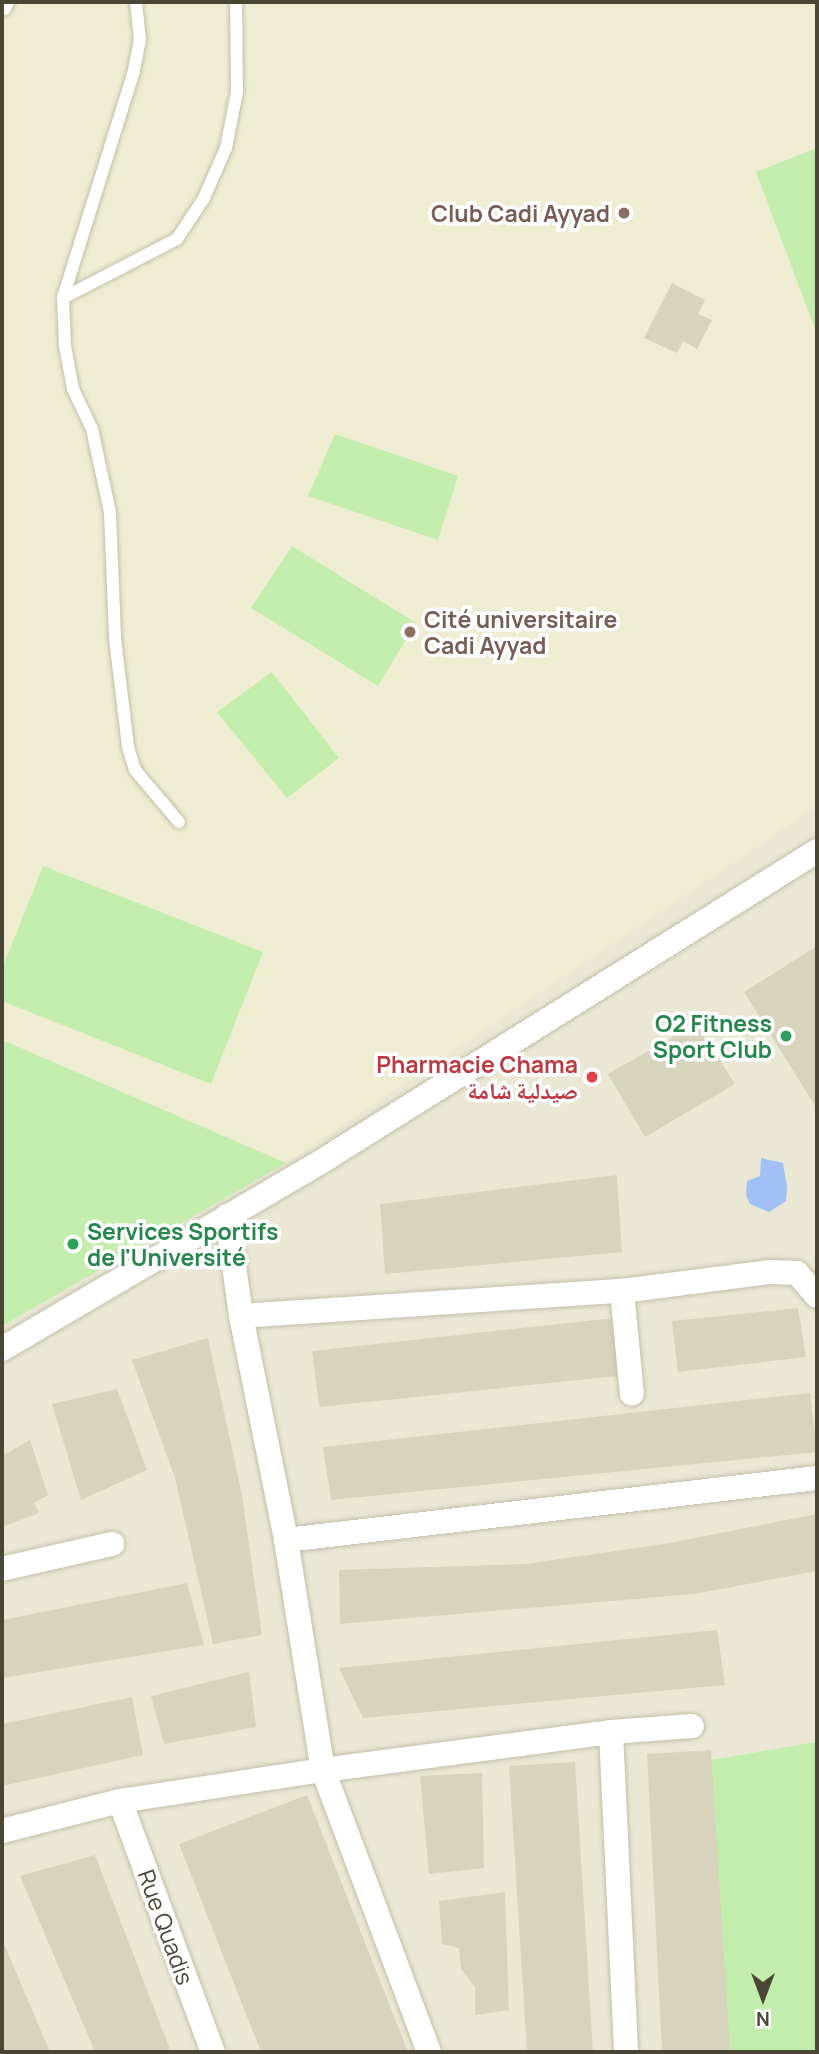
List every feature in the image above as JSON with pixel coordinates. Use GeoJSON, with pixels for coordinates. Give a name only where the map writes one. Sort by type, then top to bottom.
{"type":"FeatureCollection","features":[{"type":"Feature","properties":{"kind":"street"},"geometry":{"type":"LineString","coordinates":[[2,1349],[228,1216],[817,851]]}},
{"type":"Feature","properties":{"kind":"street"},"geometry":{"type":"LineString","coordinates":[[228,1216],[241,1316],[286,1540],[323,1770],[429,2052]]}},
{"type":"Feature","properties":{"kind":"street"},"geometry":{"type":"LineString","coordinates":[[241,1316],[622,1291],[771,1272],[797,1273],[817,1296]]}},
{"type":"Feature","properties":{"kind":"street"},"geometry":{"type":"LineString","coordinates":[[622,1291],[632,1394]]}},
{"type":"Feature","properties":{"kind":"street"},"geometry":{"type":"LineString","coordinates":[[286,1540],[817,1478]]}},
{"type":"Feature","properties":{"kind":"street"},"geometry":{"type":"LineString","coordinates":[[2,1569],[112,1544]]}},
{"type":"Feature","properties":{"kind":"street"},"geometry":{"type":"LineString","coordinates":[[2,1830],[120,1801],[323,1770],[611,1732],[692,1726]]}},
{"type":"Feature","properties":{"kind":"street"},"geometry":{"type":"LineString","coordinates":[[611,1732],[626,2052]]}},
{"type":"Feature","properties":{"kind":"street","name":"Rue Quadis"},"geometry":{"type":"LineString","coordinates":[[120,1801],[212,2052]]}},
{"type":"Feature","properties":{"kind":"lane"},"geometry":{"type":"LineString","coordinates":[[136,2],[140,39],[134,71],[63,298],[65,346],[73,389],[92,429],[110,512],[115,639],[128,747],[135,770],[180,822]]}},
{"type":"Feature","properties":{"kind":"lane"},"geometry":{"type":"LineString","coordinates":[[63,298],[177,239],[204,198],[226,148],[237,92],[236,2]]}},
{"type":"Feature","properties":{"kind":"shaded area"},"geometry":{"type":"Polygon","coordinates":[[[2,2],[817,2],[817,2052],[2,2052],[2,2]]]}},
{"type":"Feature","properties":{"kind":"shaded area","name":"Cité universitaire Cadi Ayyad"},"geometry":{"type":"Polygon","coordinates":[[[2,2],[817,2],[817,806],[286,1163],[2,1040],[2,2]]]}},
{"type":"Feature","properties":{"kind":"green space"},"geometry":{"type":"Polygon","coordinates":[[[817,148],[817,334],[756,172],[817,148]]]}},
{"type":"Feature","properties":{"kind":"green space"},"geometry":{"type":"Polygon","coordinates":[[[335,434],[458,476],[438,540],[308,496],[335,434]]]}},
{"type":"Feature","properties":{"kind":"green space"},"geometry":{"type":"Polygon","coordinates":[[[292,546],[416,623],[378,686],[251,608],[292,546]]]}},
{"type":"Feature","properties":{"kind":"green space"},"geometry":{"type":"Polygon","coordinates":[[[272,672],[339,758],[287,798],[217,712],[272,672]]]}},
{"type":"Feature","properties":{"kind":"green space"},"geometry":{"type":"Polygon","coordinates":[[[43,866],[263,952],[211,1084],[2,1001],[2,969],[43,866]]]}},
{"type":"Feature","properties":{"kind":"green space","name":"Services Sportifs de l'Université"},"geometry":{"type":"Polygon","coordinates":[[[2,1040],[286,1163],[2,1326],[2,1040]]]}},
{"type":"Feature","properties":{"kind":"green space"},"geometry":{"type":"Polygon","coordinates":[[[817,1742],[817,2052],[714,2052],[699,1762],[817,1742]]]}},
{"type":"Feature","properties":{"kind":"water"},"geometry":{"type":"Polygon","coordinates":[[[761,1158],[783,1163],[787,1187],[786,1201],[769,1212],[750,1204],[746,1195],[747,1181],[760,1176],[761,1158]]]}},
{"type":"Feature","properties":{"kind":"building"},"geometry":{"type":"Polygon","coordinates":[[[672,283],[705,300],[698,314],[712,320],[697,349],[683,341],[677,353],[644,338],[672,283]]]}},
{"type":"Feature","properties":{"kind":"building"},"geometry":{"type":"Polygon","coordinates":[[[817,946],[817,1109],[744,992],[817,946]]]}},
{"type":"Feature","properties":{"kind":"building"},"geometry":{"type":"Polygon","coordinates":[[[696,1024],[735,1084],[645,1137],[608,1074],[696,1024]]]}},
{"type":"Feature","properties":{"kind":"building"},"geometry":{"type":"Polygon","coordinates":[[[617,1175],[622,1252],[385,1274],[380,1204],[617,1175]]]}},
{"type":"Feature","properties":{"kind":"building"},"geometry":{"type":"Polygon","coordinates":[[[798,1308],[806,1357],[678,1372],[672,1321],[798,1308]]]}},
{"type":"Feature","properties":{"kind":"building"},"geometry":{"type":"Polygon","coordinates":[[[614,1318],[617,1376],[319,1407],[312,1351],[614,1318]]]}},
{"type":"Feature","properties":{"kind":"building"},"geometry":{"type":"Polygon","coordinates":[[[208,1338],[242,1495],[262,1635],[213,1644],[175,1478],[132,1360],[208,1338]]]}},
{"type":"Feature","properties":{"kind":"building"},"geometry":{"type":"Polygon","coordinates":[[[117,1389],[147,1470],[81,1500],[52,1404],[117,1389]]]}},
{"type":"Feature","properties":{"kind":"building"},"geometry":{"type":"Polygon","coordinates":[[[810,1393],[817,1452],[331,1500],[323,1447],[810,1393]]]}},
{"type":"Feature","properties":{"kind":"building"},"geometry":{"type":"Polygon","coordinates":[[[30,1440],[48,1495],[34,1503],[39,1513],[2,1527],[2,1456],[30,1440]]]}},
{"type":"Feature","properties":{"kind":"building"},"geometry":{"type":"Polygon","coordinates":[[[817,1514],[817,1571],[694,1594],[340,1624],[339,1570],[525,1564],[664,1544],[817,1514]]]}},
{"type":"Feature","properties":{"kind":"building"},"geometry":{"type":"Polygon","coordinates":[[[187,1583],[204,1645],[2,1678],[2,1620],[187,1583]]]}},
{"type":"Feature","properties":{"kind":"building"},"geometry":{"type":"Polygon","coordinates":[[[717,1630],[725,1685],[363,1718],[339,1668],[717,1630]]]}},
{"type":"Feature","properties":{"kind":"building"},"geometry":{"type":"Polygon","coordinates":[[[249,1672],[256,1727],[164,1744],[151,1696],[249,1672]]]}},
{"type":"Feature","properties":{"kind":"building"},"geometry":{"type":"Polygon","coordinates":[[[132,1697],[143,1755],[2,1786],[2,1724],[132,1697]]]}},
{"type":"Feature","properties":{"kind":"building"},"geometry":{"type":"Polygon","coordinates":[[[711,1750],[730,2052],[662,2052],[647,1754],[711,1750]]]}},
{"type":"Feature","properties":{"kind":"building"},"geometry":{"type":"Polygon","coordinates":[[[575,1762],[593,2052],[527,2052],[509,1766],[575,1762]]]}},
{"type":"Feature","properties":{"kind":"building"},"geometry":{"type":"Polygon","coordinates":[[[482,1773],[484,1868],[429,1874],[420,1776],[482,1773]]]}},
{"type":"Feature","properties":{"kind":"building"},"geometry":{"type":"Polygon","coordinates":[[[307,1795],[408,2052],[261,2052],[179,1844],[307,1795]]]}},
{"type":"Feature","properties":{"kind":"building"},"geometry":{"type":"Polygon","coordinates":[[[95,1855],[171,2052],[95,2052],[20,1876],[95,1855]]]}},
{"type":"Feature","properties":{"kind":"building"},"geometry":{"type":"Polygon","coordinates":[[[505,1892],[509,2010],[475,2015],[475,1987],[461,1969],[459,1948],[442,1944],[439,1901],[505,1892]]]}},
{"type":"Feature","properties":{"kind":"building"},"geometry":{"type":"Polygon","coordinates":[[[2,1939],[50,2052],[2,2052],[2,1939]]]}},
{"type":"Feature","properties":{"kind":"place","name":"Club Cadi Ayyad"},"geometry":{"type":"Point","coordinates":[624,213]}},
{"type":"Feature","properties":{"kind":"place","name":"Cité universitaire Cadi Ayyad"},"geometry":{"type":"Point","coordinates":[410,632]}},
{"type":"Feature","properties":{"kind":"place","name":"O2 Fitness Sport Club"},"geometry":{"type":"Point","coordinates":[786,1036]}},
{"type":"Feature","properties":{"kind":"place","name":"Pharmacie Chama صيدلية شامة"},"geometry":{"type":"Point","coordinates":[592,1077]}},
{"type":"Feature","properties":{"kind":"place","name":"Services Sportifs de l'Université"},"geometry":{"type":"Point","coordinates":[73,1244]}}]}
